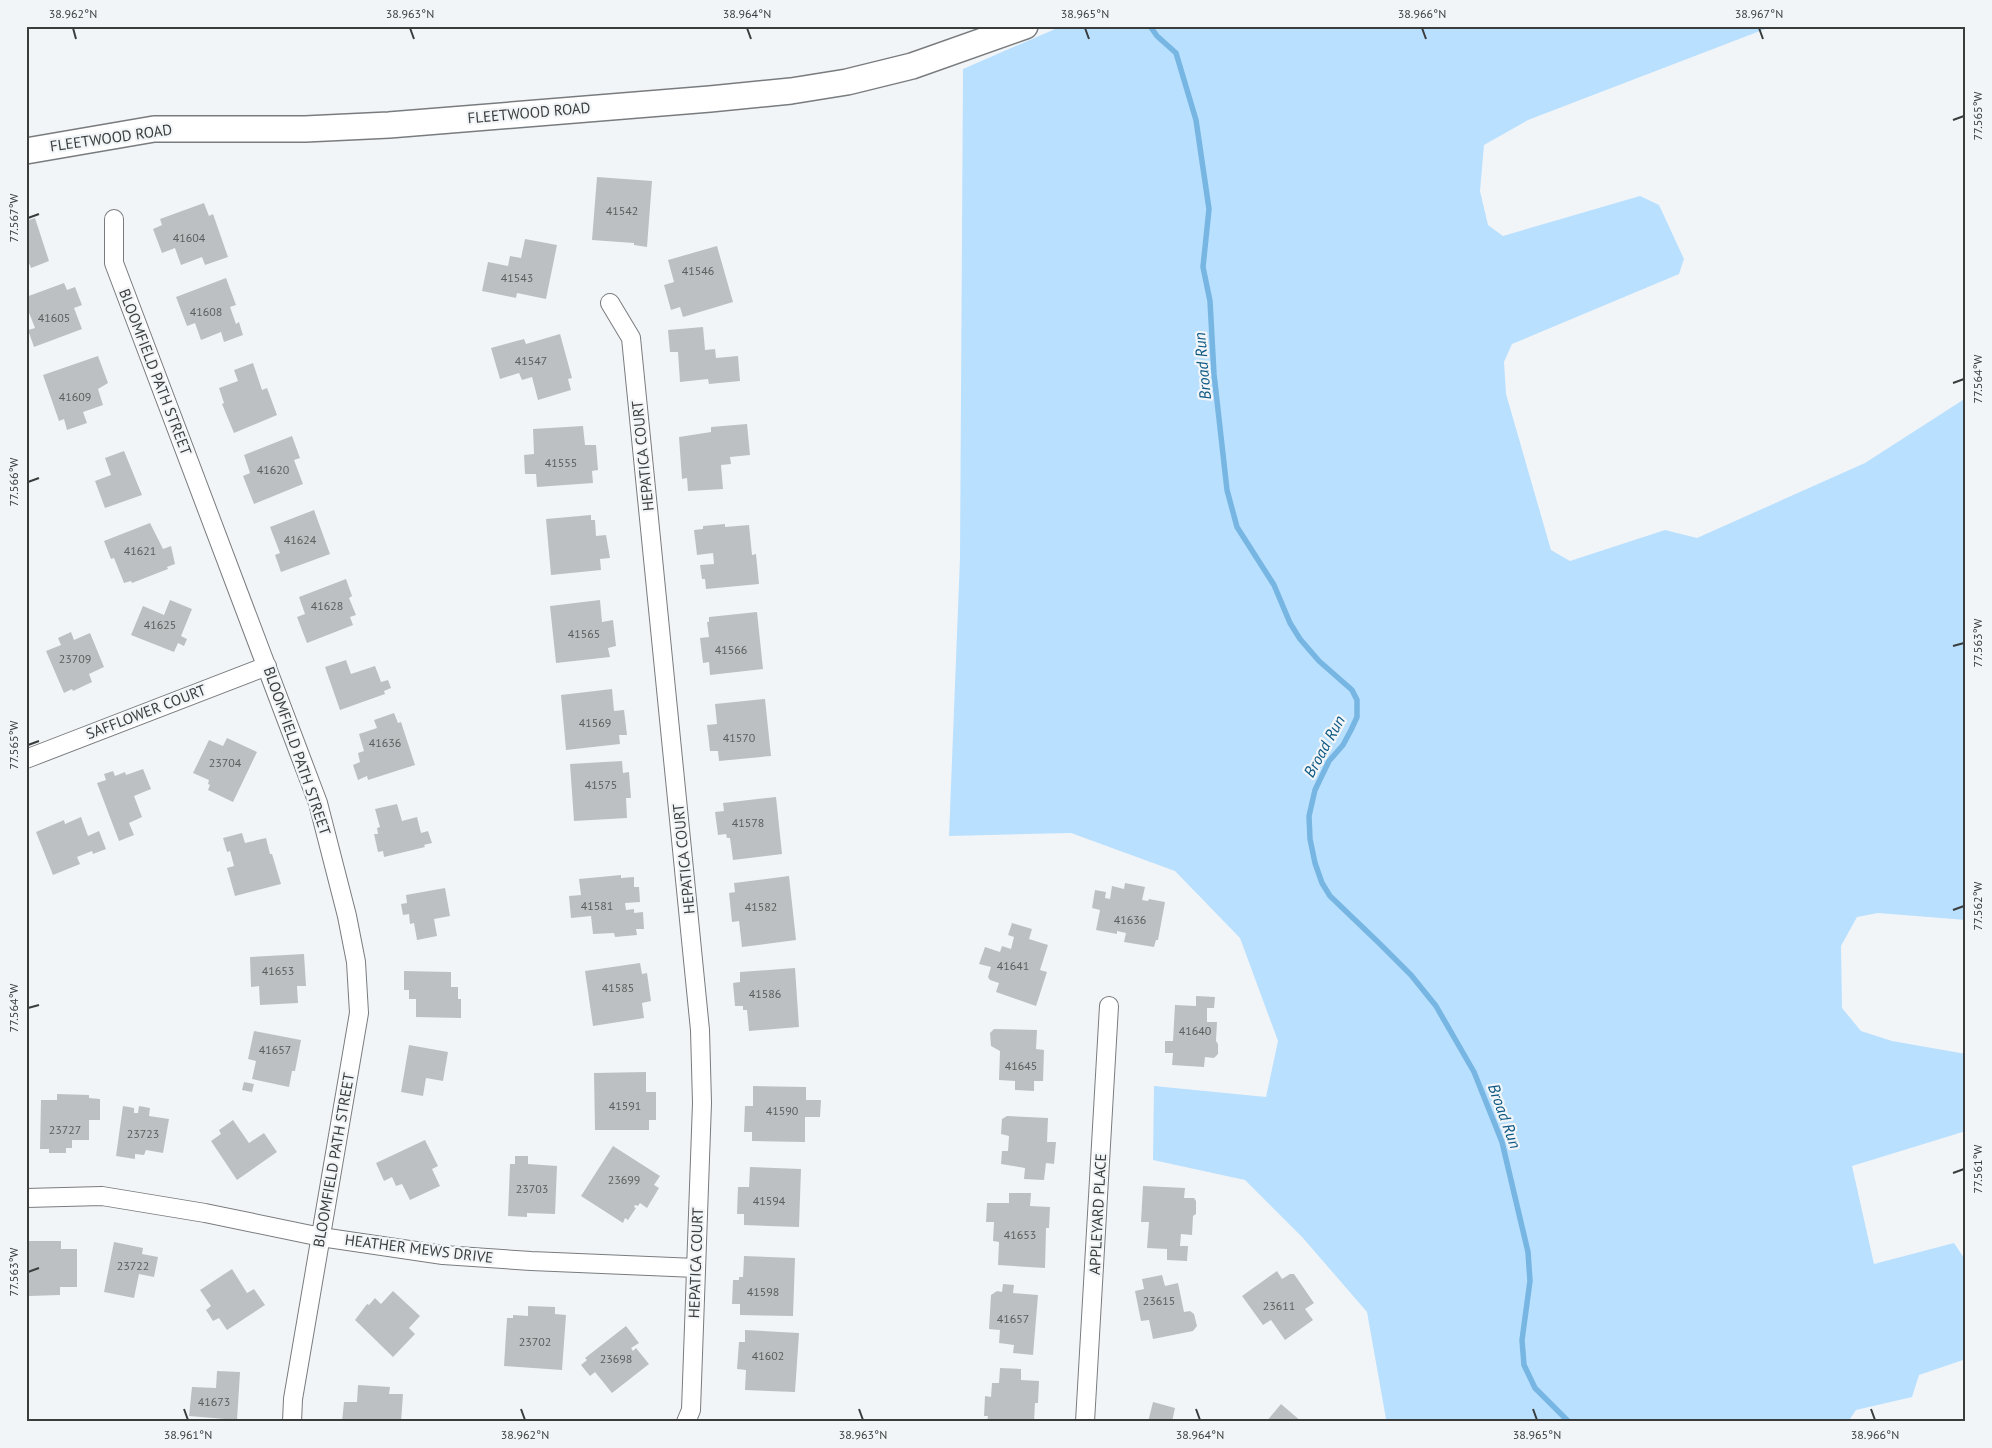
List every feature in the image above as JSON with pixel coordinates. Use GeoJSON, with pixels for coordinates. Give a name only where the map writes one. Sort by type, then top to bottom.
{"type":"FeatureCollection","features":[{"type":"Feature","properties":{"kind":"main road","name":"FLEETWOOD ROAD"},"geometry":{"type":"LineString","coordinates":[[26,151],[154,129],[305,130],[389,125],[791,91],[847,82],[912,66],[1025,26]]}},
{"type":"Feature","properties":{"kind":"street","name":"BLOOMFIELD PATH STREET"},"geometry":{"type":"LineString","coordinates":[[114,219],[114,263],[318,802],[347,916],[356,962],[359,1013],[293,1399],[292,1422]]}},
{"type":"Feature","properties":{"kind":"street","name":"HEPATICA COURT"},"geometry":{"type":"LineString","coordinates":[[610,303],[632,338],[700,1030],[702,1103],[691,1410],[686,1422]]}},
{"type":"Feature","properties":{"kind":"street","name":"SAFFLOWER COURT"},"geometry":{"type":"LineString","coordinates":[[26,759],[267,666]]}},
{"type":"Feature","properties":{"kind":"street","name":"APPLEYARD PLACE"},"geometry":{"type":"LineString","coordinates":[[1085,1422],[1109,1006]]}},
{"type":"Feature","properties":{"kind":"street","name":"HEATHER MEWS DRIVE"},"geometry":{"type":"LineString","coordinates":[[26,1198],[102,1196],[205,1213],[321,1237],[443,1255],[696,1268]]}},
{"type":"Feature","properties":{"kind":"shaded area"},"geometry":{"type":"Polygon","coordinates":[[[1062,26],[1773,26],[1528,120],[1484,145],[1480,191],[1488,225],[1503,236],[1640,196],[1659,205],[1684,259],[1679,274],[1512,344],[1504,362],[1506,394],[1551,550],[1570,561],[1665,530],[1697,538],[1865,463],[1966,398],[1966,920],[1878,913],[1857,917],[1841,946],[1842,1008],[1861,1031],[1892,1041],[1966,1054],[1966,1131],[1852,1166],[1874,1264],[1954,1243],[1966,1261],[1966,1359],[1919,1375],[1912,1397],[1856,1410],[1848,1422],[1385,1422],[1367,1312],[1303,1238],[1245,1180],[1153,1160],[1154,1086],[1266,1097],[1278,1041],[1240,938],[1175,871],[1071,833],[949,836],[960,558],[963,69],[1062,26]]]}},
{"type":"Feature","properties":{"kind":"building"},"geometry":{"type":"Polygon","coordinates":[[[597,177],[652,181],[647,247],[634,245],[634,243],[592,240],[597,177]]]}},
{"type":"Feature","properties":{"kind":"building"},"geometry":{"type":"Polygon","coordinates":[[[204,203],[209,216],[213,214],[228,257],[205,265],[202,257],[181,265],[175,248],[162,253],[153,229],[162,225],[160,219],[204,203]]]}},
{"type":"Feature","properties":{"kind":"building"},"geometry":{"type":"Polygon","coordinates":[[[35,218],[49,261],[31,268],[26,256],[26,221],[35,218]]]}},
{"type":"Feature","properties":{"kind":"building"},"geometry":{"type":"Polygon","coordinates":[[[525,239],[557,245],[546,299],[517,293],[516,298],[482,291],[488,262],[508,266],[510,256],[521,258],[525,239]]]}},
{"type":"Feature","properties":{"kind":"building"},"geometry":{"type":"Polygon","coordinates":[[[717,246],[733,302],[683,317],[680,307],[671,310],[664,285],[674,282],[668,260],[717,246]]]}},
{"type":"Feature","properties":{"kind":"building"},"geometry":{"type":"Polygon","coordinates":[[[226,278],[236,305],[230,307],[236,324],[239,322],[243,335],[224,342],[221,332],[201,340],[195,323],[187,326],[176,297],[226,278]]]}},
{"type":"Feature","properties":{"kind":"building"},"geometry":{"type":"Polygon","coordinates":[[[64,283],[67,290],[75,287],[82,305],[74,308],[82,329],[34,347],[28,330],[35,328],[26,305],[26,297],[64,283]]]}},
{"type":"Feature","properties":{"kind":"building"},"geometry":{"type":"Polygon","coordinates":[[[703,327],[705,350],[715,349],[716,358],[738,356],[740,381],[709,384],[708,379],[680,382],[678,352],[670,352],[668,330],[703,327]]]}},
{"type":"Feature","properties":{"kind":"building"},"geometry":{"type":"Polygon","coordinates":[[[560,334],[572,378],[568,379],[571,390],[538,400],[532,377],[522,380],[519,373],[500,379],[491,348],[524,339],[526,344],[560,334]]]}},
{"type":"Feature","properties":{"kind":"building"},"geometry":{"type":"Polygon","coordinates":[[[98,356],[108,383],[98,389],[103,405],[83,412],[87,423],[67,430],[64,419],[59,421],[43,375],[98,356]]]}},
{"type":"Feature","properties":{"kind":"building"},"geometry":{"type":"Polygon","coordinates":[[[253,363],[262,390],[267,388],[277,415],[234,433],[222,404],[224,403],[219,388],[238,381],[234,370],[253,363]]]}},
{"type":"Feature","properties":{"kind":"building"},"geometry":{"type":"Polygon","coordinates":[[[747,424],[750,455],[730,457],[731,464],[721,465],[723,489],[688,491],[687,478],[682,479],[679,437],[711,432],[711,427],[747,424]]]}},
{"type":"Feature","properties":{"kind":"building"},"geometry":{"type":"Polygon","coordinates":[[[583,426],[585,445],[596,445],[598,470],[592,471],[593,483],[537,487],[536,474],[525,474],[524,455],[534,454],[533,429],[583,426]]]}},
{"type":"Feature","properties":{"kind":"building"},"geometry":{"type":"Polygon","coordinates":[[[292,436],[300,458],[294,460],[303,484],[254,504],[243,476],[250,473],[244,455],[292,436]]]}},
{"type":"Feature","properties":{"kind":"building"},"geometry":{"type":"Polygon","coordinates":[[[124,451],[142,495],[105,508],[95,481],[111,475],[105,458],[124,451]]]}},
{"type":"Feature","properties":{"kind":"building"},"geometry":{"type":"Polygon","coordinates":[[[314,510],[330,554],[281,572],[275,555],[280,553],[270,527],[314,510]]]}},
{"type":"Feature","properties":{"kind":"building"},"geometry":{"type":"Polygon","coordinates":[[[591,515],[591,520],[595,520],[596,536],[606,535],[610,558],[600,559],[601,570],[551,575],[546,519],[591,515]]]}},
{"type":"Feature","properties":{"kind":"building"},"geometry":{"type":"Polygon","coordinates":[[[150,523],[163,549],[171,546],[175,564],[167,567],[168,569],[132,583],[131,581],[124,583],[114,558],[111,559],[104,541],[150,523]]]}},
{"type":"Feature","properties":{"kind":"building"},"geometry":{"type":"Polygon","coordinates":[[[725,524],[725,527],[749,525],[752,555],[756,554],[759,584],[706,589],[700,565],[714,564],[713,553],[697,555],[694,530],[703,529],[703,526],[725,524]]]}},
{"type":"Feature","properties":{"kind":"building"},"geometry":{"type":"Polygon","coordinates":[[[346,579],[352,596],[349,598],[356,615],[350,617],[353,625],[307,643],[297,617],[305,614],[299,597],[346,579]]]}},
{"type":"Feature","properties":{"kind":"building"},"geometry":{"type":"Polygon","coordinates":[[[170,600],[192,609],[181,636],[187,639],[184,646],[178,643],[174,652],[131,635],[143,606],[164,615],[170,600]]]}},
{"type":"Feature","properties":{"kind":"building"},"geometry":{"type":"Polygon","coordinates":[[[600,600],[602,622],[613,620],[616,646],[608,648],[610,657],[556,663],[550,606],[600,600]]]}},
{"type":"Feature","properties":{"kind":"building"},"geometry":{"type":"Polygon","coordinates":[[[757,612],[763,669],[710,675],[709,662],[703,663],[700,638],[709,637],[707,622],[709,622],[709,617],[757,612]]]}},
{"type":"Feature","properties":{"kind":"building"},"geometry":{"type":"Polygon","coordinates":[[[71,632],[74,640],[90,633],[104,667],[89,674],[92,682],[64,693],[46,651],[61,645],[58,638],[71,632]]]}},
{"type":"Feature","properties":{"kind":"building"},"geometry":{"type":"Polygon","coordinates":[[[346,660],[351,674],[375,666],[381,682],[388,680],[391,688],[384,691],[385,694],[340,710],[325,667],[346,660]]]}},
{"type":"Feature","properties":{"kind":"building"},"geometry":{"type":"Polygon","coordinates":[[[612,689],[614,711],[624,710],[627,735],[619,735],[620,744],[566,750],[561,695],[612,689]]]}},
{"type":"Feature","properties":{"kind":"building"},"geometry":{"type":"Polygon","coordinates":[[[765,699],[771,756],[719,761],[718,751],[710,751],[707,725],[717,724],[715,704],[765,699]]]}},
{"type":"Feature","properties":{"kind":"building"},"geometry":{"type":"Polygon","coordinates":[[[394,713],[398,723],[401,722],[415,765],[368,780],[367,776],[358,780],[353,765],[360,762],[358,753],[364,751],[359,734],[377,728],[374,720],[394,713]]]}},
{"type":"Feature","properties":{"kind":"building"},"geometry":{"type":"Polygon","coordinates":[[[227,738],[257,752],[233,802],[208,790],[209,780],[193,773],[209,740],[223,746],[227,738]]]}},
{"type":"Feature","properties":{"kind":"building"},"geometry":{"type":"Polygon","coordinates":[[[622,761],[623,773],[629,772],[631,798],[626,798],[627,818],[574,821],[570,764],[622,761]]]}},
{"type":"Feature","properties":{"kind":"building"},"geometry":{"type":"Polygon","coordinates":[[[143,769],[151,789],[134,796],[142,817],[129,823],[134,835],[119,841],[97,783],[106,780],[104,774],[113,771],[115,776],[125,772],[126,775],[143,769]]]}},
{"type":"Feature","properties":{"kind":"building"},"geometry":{"type":"Polygon","coordinates":[[[776,797],[782,854],[733,860],[730,838],[727,838],[726,834],[718,835],[715,812],[724,811],[723,803],[776,797]]]}},
{"type":"Feature","properties":{"kind":"building"},"geometry":{"type":"Polygon","coordinates":[[[397,804],[402,821],[417,817],[421,833],[428,831],[432,843],[424,845],[425,847],[384,857],[383,851],[378,852],[374,834],[378,834],[377,828],[380,827],[375,809],[397,804]]]}},
{"type":"Feature","properties":{"kind":"building"},"geometry":{"type":"Polygon","coordinates":[[[81,817],[88,836],[99,831],[106,849],[93,854],[92,851],[77,857],[80,864],[53,875],[36,832],[64,820],[65,824],[81,817]]]}},
{"type":"Feature","properties":{"kind":"building"},"geometry":{"type":"Polygon","coordinates":[[[242,833],[245,843],[266,838],[281,884],[235,896],[227,868],[234,866],[230,851],[227,852],[223,838],[242,833]]]}},
{"type":"Feature","properties":{"kind":"building"},"geometry":{"type":"Polygon","coordinates":[[[621,875],[621,878],[634,877],[634,887],[639,887],[640,902],[625,903],[626,910],[634,909],[634,913],[643,912],[644,929],[636,929],[637,935],[615,937],[614,933],[593,934],[591,916],[571,918],[569,896],[581,895],[579,879],[621,875]]]}},
{"type":"Feature","properties":{"kind":"building"},"geometry":{"type":"Polygon","coordinates":[[[789,876],[796,940],[742,947],[739,921],[732,922],[729,893],[735,892],[734,883],[789,876]]]}},
{"type":"Feature","properties":{"kind":"building"},"geometry":{"type":"Polygon","coordinates":[[[1125,883],[1145,887],[1142,900],[1148,901],[1149,899],[1165,902],[1158,940],[1156,940],[1154,947],[1124,942],[1126,933],[1117,931],[1117,934],[1096,930],[1100,910],[1092,908],[1095,890],[1106,892],[1105,898],[1110,899],[1112,886],[1124,889],[1125,883]]]}},
{"type":"Feature","properties":{"kind":"building"},"geometry":{"type":"Polygon","coordinates":[[[445,888],[450,916],[434,919],[437,936],[417,940],[414,923],[410,924],[409,914],[403,915],[401,904],[407,903],[406,895],[445,888]]]}},
{"type":"Feature","properties":{"kind":"building"},"geometry":{"type":"Polygon","coordinates":[[[1012,923],[1032,929],[1029,939],[1048,945],[1040,970],[1047,972],[1036,1006],[996,992],[999,983],[990,980],[988,977],[991,967],[979,964],[985,947],[1000,952],[1002,946],[1011,949],[1014,937],[1008,935],[1012,923]]]}},
{"type":"Feature","properties":{"kind":"building"},"geometry":{"type":"Polygon","coordinates":[[[304,954],[306,986],[297,986],[298,1003],[260,1005],[259,986],[251,987],[250,957],[304,954]]]}},
{"type":"Feature","properties":{"kind":"building"},"geometry":{"type":"Polygon","coordinates":[[[640,963],[642,974],[647,973],[651,1001],[642,1003],[644,1018],[593,1026],[585,971],[640,963]]]}},
{"type":"Feature","properties":{"kind":"building"},"geometry":{"type":"Polygon","coordinates":[[[795,968],[799,1027],[749,1031],[747,1010],[743,1010],[743,1006],[735,1006],[733,983],[740,982],[740,972],[795,968]]]}},
{"type":"Feature","properties":{"kind":"building"},"geometry":{"type":"Polygon","coordinates":[[[404,971],[451,972],[451,987],[458,987],[458,999],[461,999],[461,1018],[416,1017],[416,999],[409,999],[409,990],[404,990],[404,971]]]}},
{"type":"Feature","properties":{"kind":"building"},"geometry":{"type":"Polygon","coordinates":[[[1196,996],[1215,997],[1214,1008],[1207,1008],[1207,1022],[1217,1022],[1216,1041],[1218,1044],[1218,1054],[1214,1058],[1205,1057],[1204,1067],[1172,1065],[1173,1053],[1165,1053],[1165,1041],[1173,1041],[1175,1005],[1196,1006],[1196,996]]]}},
{"type":"Feature","properties":{"kind":"building"},"geometry":{"type":"Polygon","coordinates":[[[994,1029],[1037,1030],[1036,1049],[1044,1050],[1043,1081],[1034,1081],[1034,1091],[1015,1090],[1015,1081],[999,1080],[1000,1051],[991,1046],[990,1033],[994,1029]]]}},
{"type":"Feature","properties":{"kind":"building"},"geometry":{"type":"Polygon","coordinates":[[[254,1031],[301,1040],[295,1071],[292,1071],[289,1087],[252,1079],[256,1061],[248,1059],[254,1031]]]}},
{"type":"Feature","properties":{"kind":"building"},"geometry":{"type":"Polygon","coordinates":[[[409,1045],[448,1052],[443,1081],[426,1078],[423,1096],[401,1092],[409,1045]]]}},
{"type":"Feature","properties":{"kind":"building"},"geometry":{"type":"Polygon","coordinates":[[[646,1072],[646,1092],[656,1092],[656,1120],[649,1120],[649,1130],[595,1130],[594,1073],[646,1072]]]}},
{"type":"Feature","properties":{"kind":"building"},"geometry":{"type":"Polygon","coordinates":[[[244,1082],[254,1084],[252,1092],[242,1090],[244,1082]]]}},
{"type":"Feature","properties":{"kind":"building"},"geometry":{"type":"Polygon","coordinates":[[[753,1086],[806,1087],[806,1100],[821,1100],[820,1117],[805,1117],[805,1142],[752,1141],[752,1132],[744,1132],[745,1106],[753,1106],[753,1086]]]}},
{"type":"Feature","properties":{"kind":"building"},"geometry":{"type":"Polygon","coordinates":[[[57,1094],[89,1095],[89,1098],[100,1099],[100,1120],[89,1120],[89,1140],[72,1140],[72,1148],[66,1148],[66,1153],[49,1153],[49,1149],[40,1149],[41,1100],[57,1100],[57,1094]]]}},
{"type":"Feature","properties":{"kind":"building"},"geometry":{"type":"Polygon","coordinates":[[[123,1106],[134,1108],[134,1113],[138,1113],[139,1106],[150,1108],[149,1116],[169,1119],[163,1153],[146,1150],[144,1155],[135,1154],[135,1159],[116,1156],[123,1106]]]}},
{"type":"Feature","properties":{"kind":"building"},"geometry":{"type":"Polygon","coordinates":[[[1007,1116],[1048,1118],[1047,1142],[1056,1142],[1054,1164],[1046,1163],[1044,1180],[1024,1179],[1025,1168],[1001,1164],[1002,1151],[1008,1151],[1009,1136],[1001,1134],[1002,1119],[1007,1116]]]}},
{"type":"Feature","properties":{"kind":"building"},"geometry":{"type":"Polygon","coordinates":[[[233,1120],[249,1143],[264,1133],[277,1152],[237,1180],[211,1141],[221,1134],[219,1130],[233,1120]]]}},
{"type":"Feature","properties":{"kind":"building"},"geometry":{"type":"Polygon","coordinates":[[[425,1140],[438,1166],[432,1169],[440,1186],[410,1200],[402,1184],[396,1186],[392,1177],[384,1181],[376,1163],[425,1140]]]}},
{"type":"Feature","properties":{"kind":"building"},"geometry":{"type":"Polygon","coordinates":[[[613,1146],[660,1176],[654,1185],[659,1188],[647,1208],[640,1203],[638,1206],[635,1205],[634,1207],[636,1208],[628,1220],[625,1218],[623,1223],[581,1196],[613,1146]]]}},
{"type":"Feature","properties":{"kind":"building"},"geometry":{"type":"Polygon","coordinates":[[[515,1156],[528,1156],[528,1164],[557,1166],[555,1214],[527,1213],[527,1217],[508,1216],[510,1164],[515,1164],[515,1156]]]}},
{"type":"Feature","properties":{"kind":"building"},"geometry":{"type":"Polygon","coordinates":[[[750,1167],[801,1169],[799,1227],[744,1225],[744,1214],[737,1214],[738,1187],[749,1187],[750,1167]]]}},
{"type":"Feature","properties":{"kind":"building"},"geometry":{"type":"Polygon","coordinates":[[[1143,1186],[1185,1188],[1184,1198],[1194,1198],[1196,1201],[1196,1214],[1193,1216],[1192,1235],[1181,1234],[1180,1246],[1188,1246],[1187,1261],[1167,1260],[1167,1249],[1147,1248],[1149,1222],[1141,1222],[1143,1186]]]}},
{"type":"Feature","properties":{"kind":"building"},"geometry":{"type":"Polygon","coordinates":[[[1009,1193],[1031,1193],[1030,1206],[1050,1207],[1049,1228],[1046,1228],[1045,1268],[998,1265],[999,1242],[993,1241],[994,1222],[986,1222],[987,1203],[1009,1203],[1009,1193]]]}},
{"type":"Feature","properties":{"kind":"building"},"geometry":{"type":"Polygon","coordinates":[[[29,1241],[61,1241],[61,1249],[77,1249],[77,1287],[60,1287],[60,1295],[29,1296],[29,1241]]]}},
{"type":"Feature","properties":{"kind":"building"},"geometry":{"type":"Polygon","coordinates":[[[114,1242],[143,1248],[142,1254],[158,1257],[154,1277],[139,1274],[134,1298],[104,1292],[114,1242]]]}},
{"type":"Feature","properties":{"kind":"building"},"geometry":{"type":"Polygon","coordinates":[[[744,1256],[795,1258],[793,1316],[740,1315],[740,1304],[732,1304],[733,1280],[739,1280],[739,1277],[743,1277],[744,1256]]]}},
{"type":"Feature","properties":{"kind":"building"},"geometry":{"type":"Polygon","coordinates":[[[232,1269],[247,1293],[254,1289],[265,1305],[227,1330],[219,1318],[213,1321],[206,1310],[211,1306],[200,1290],[232,1269]]]}},
{"type":"Feature","properties":{"kind":"building"},"geometry":{"type":"Polygon","coordinates":[[[1277,1271],[1282,1279],[1290,1274],[1294,1274],[1314,1303],[1305,1309],[1313,1320],[1285,1340],[1271,1320],[1263,1325],[1242,1296],[1277,1271]]]}},
{"type":"Feature","properties":{"kind":"building"},"geometry":{"type":"Polygon","coordinates":[[[1162,1275],[1165,1286],[1178,1283],[1184,1312],[1190,1311],[1194,1314],[1197,1326],[1193,1331],[1153,1339],[1149,1320],[1141,1321],[1135,1291],[1144,1289],[1142,1279],[1162,1275]]]}},
{"type":"Feature","properties":{"kind":"building"},"geometry":{"type":"Polygon","coordinates":[[[1003,1284],[1014,1285],[1013,1293],[1038,1295],[1033,1355],[1013,1353],[1014,1345],[999,1343],[1000,1330],[989,1329],[991,1295],[997,1291],[1002,1292],[1003,1284]]]}},
{"type":"Feature","properties":{"kind":"building"},"geometry":{"type":"Polygon","coordinates":[[[393,1291],[420,1316],[409,1328],[415,1334],[393,1357],[355,1320],[367,1304],[369,1305],[375,1298],[381,1304],[393,1291]]]}},
{"type":"Feature","properties":{"kind":"building"},"geometry":{"type":"Polygon","coordinates":[[[528,1306],[555,1307],[555,1314],[566,1315],[562,1370],[504,1366],[507,1318],[513,1318],[513,1315],[528,1316],[528,1306]]]}},
{"type":"Feature","properties":{"kind":"building"},"geometry":{"type":"Polygon","coordinates":[[[626,1326],[639,1343],[631,1348],[633,1351],[636,1348],[649,1364],[612,1393],[595,1372],[590,1376],[581,1365],[587,1360],[585,1358],[626,1326]]]}},
{"type":"Feature","properties":{"kind":"building"},"geometry":{"type":"Polygon","coordinates":[[[745,1330],[799,1333],[795,1392],[745,1390],[746,1370],[737,1369],[739,1342],[745,1342],[745,1330]]]}},
{"type":"Feature","properties":{"kind":"building"},"geometry":{"type":"Polygon","coordinates":[[[1000,1368],[1021,1369],[1021,1380],[1039,1381],[1038,1403],[1035,1403],[1034,1422],[987,1422],[988,1416],[984,1416],[985,1396],[991,1397],[992,1383],[999,1383],[1000,1368]]]}},
{"type":"Feature","properties":{"kind":"building"},"geometry":{"type":"Polygon","coordinates":[[[217,1371],[240,1372],[237,1420],[189,1416],[192,1387],[216,1388],[217,1371]]]}},
{"type":"Feature","properties":{"kind":"building"},"geometry":{"type":"Polygon","coordinates":[[[358,1385],[390,1387],[389,1394],[403,1394],[401,1422],[342,1422],[344,1402],[357,1402],[358,1385]]]}},
{"type":"Feature","properties":{"kind":"building"},"geometry":{"type":"Polygon","coordinates":[[[1153,1402],[1175,1408],[1172,1422],[1148,1422],[1153,1402]]]}},
{"type":"Feature","properties":{"kind":"building"},"geometry":{"type":"Polygon","coordinates":[[[1281,1404],[1302,1422],[1266,1422],[1281,1404]]]}},
{"type":"Feature","properties":{"kind":"waterway","name":"Broad Run"},"geometry":{"type":"LineString","coordinates":[[1150,26],[1157,36],[1176,53],[1196,120],[1209,209],[1203,267],[1210,301],[1214,374],[1227,490],[1237,527],[1274,585],[1290,623],[1300,639],[1319,661],[1352,690],[1357,700],[1357,717],[1351,730],[1343,745],[1329,761],[1315,790],[1309,816],[1310,839],[1315,863],[1322,883],[1330,896],[1411,975],[1436,1006],[1474,1072],[1502,1142],[1528,1252],[1530,1281],[1522,1340],[1524,1365],[1535,1388],[1569,1422]]}}]}
